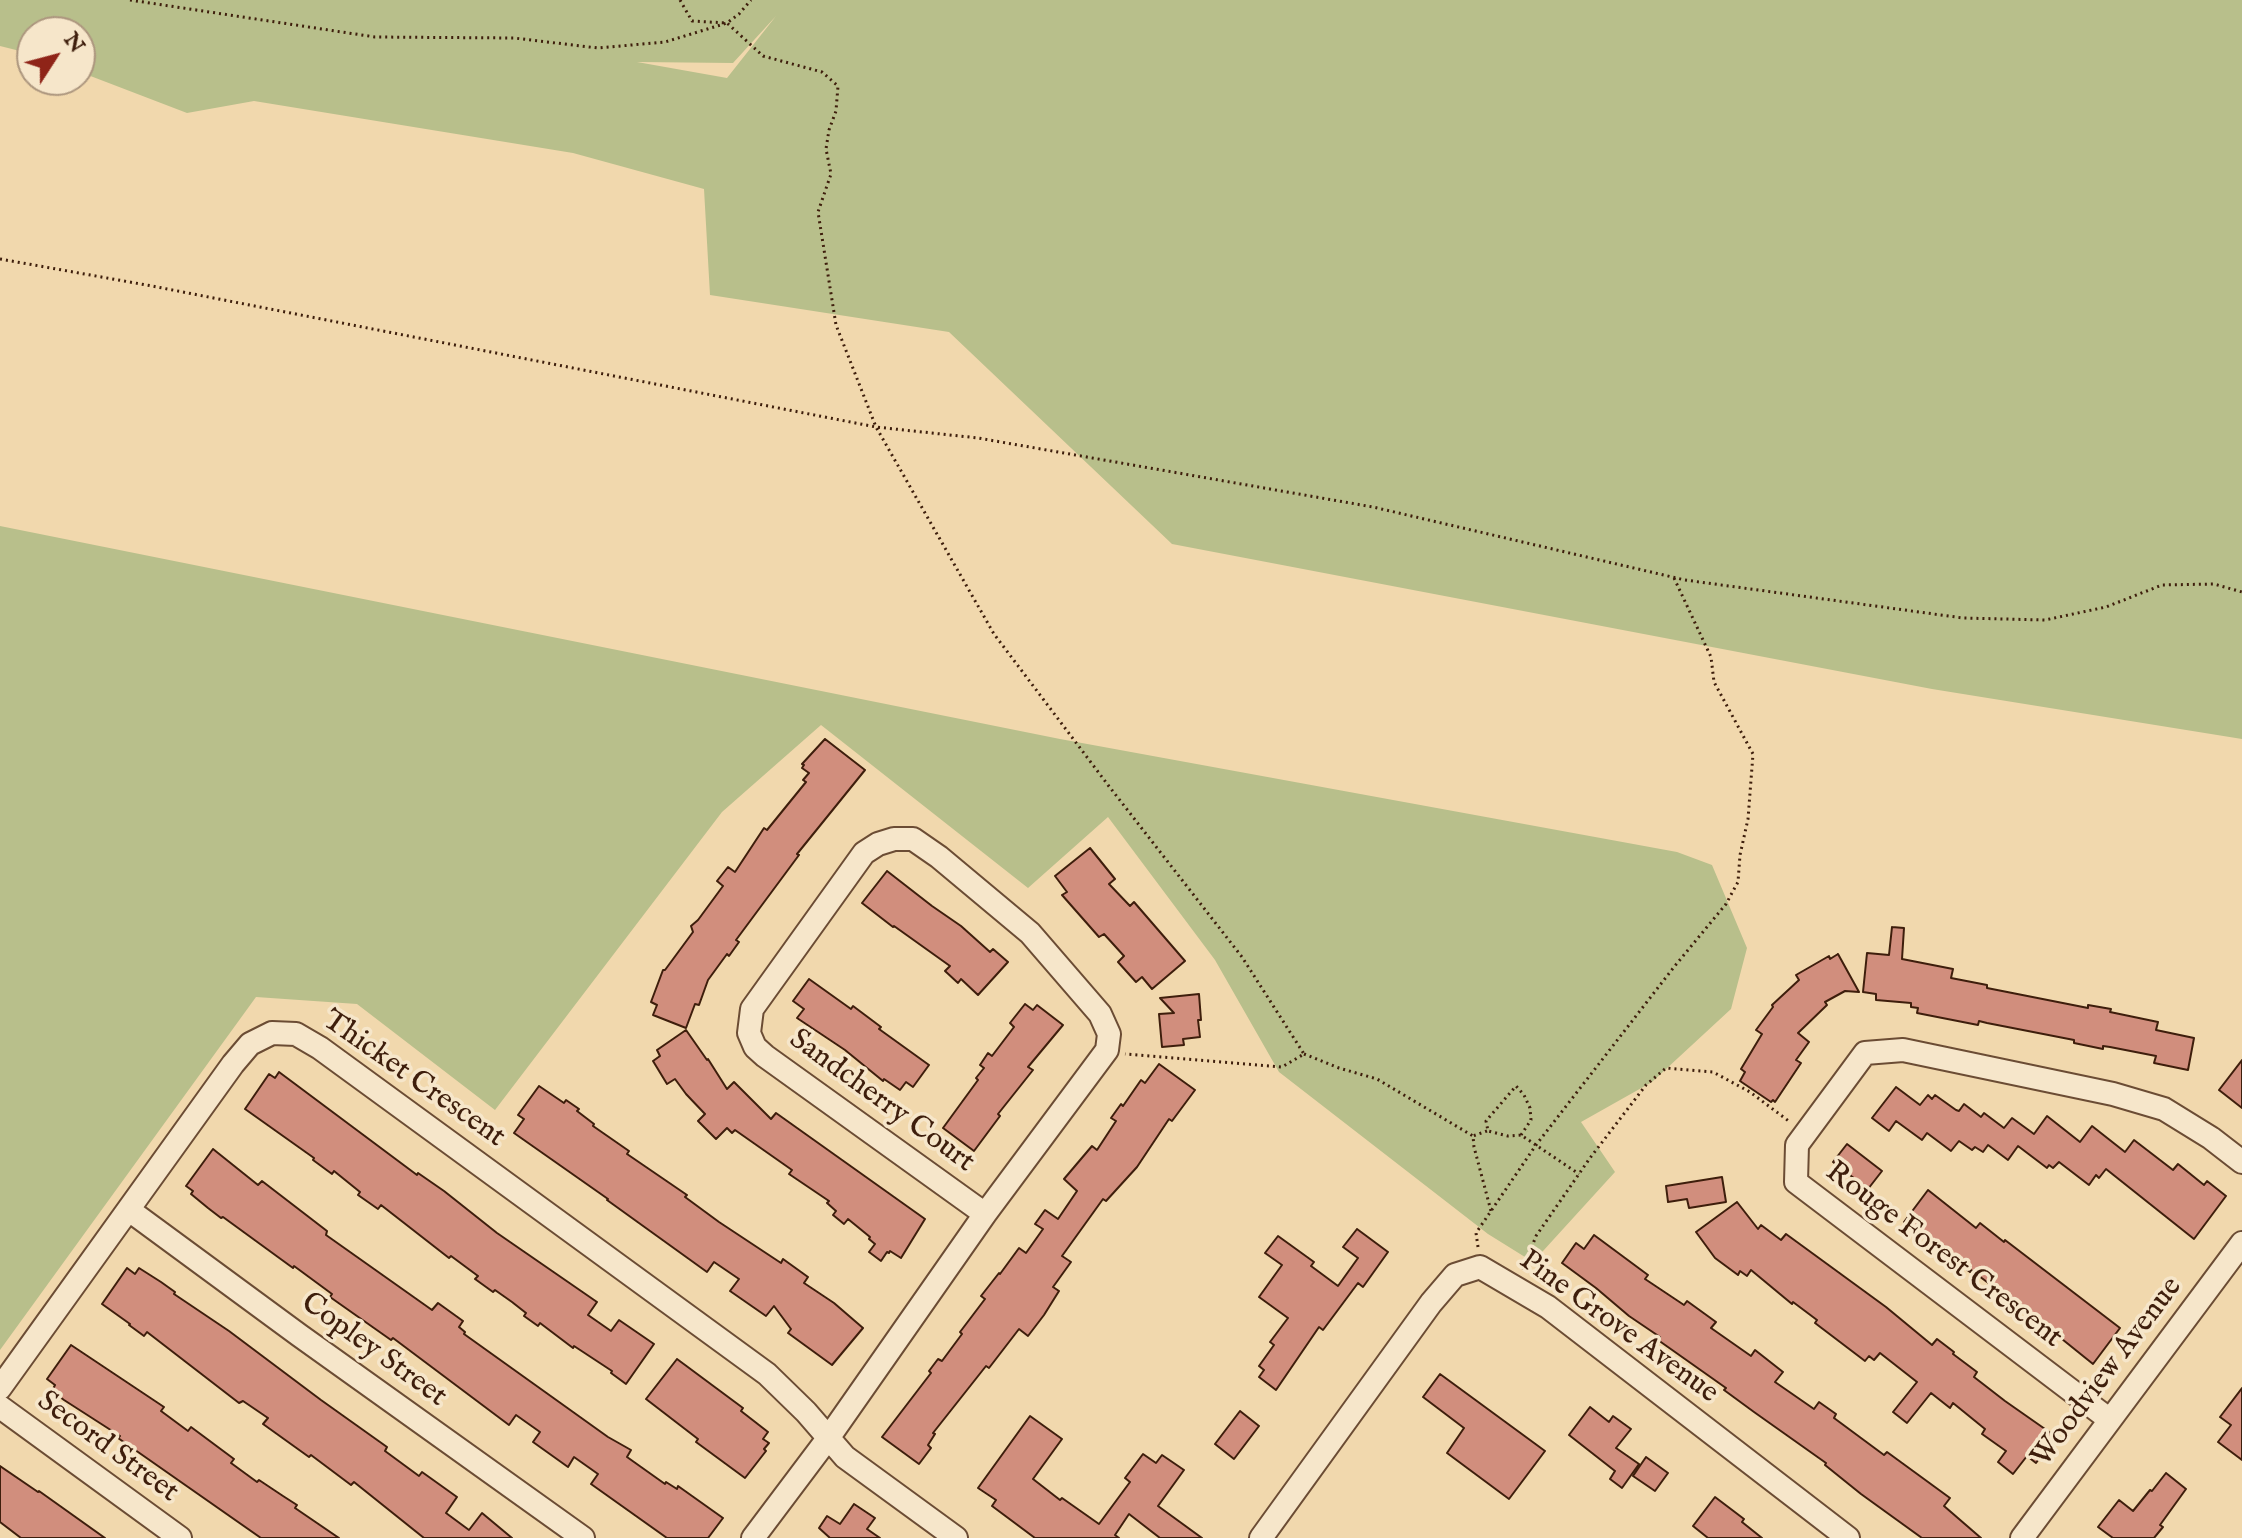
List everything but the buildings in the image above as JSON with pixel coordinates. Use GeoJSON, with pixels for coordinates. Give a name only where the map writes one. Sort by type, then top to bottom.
{"type":"FeatureCollection","features":[{"type":"Feature","properties":{"kind":"street","name":"Sandcherry Court"},"geometry":{"type":"LineString","coordinates":[[753,1538],[829,1437],[985,1214],[1107,1050],[1109,1034],[1100,1014],[1030,933],[913,839],[894,839],[864,853],[752,1009],[749,1033],[755,1047],[765,1056],[985,1214]]}},
{"type":"Feature","properties":{"kind":"street","name":"Thicket Crescent"},"geometry":{"type":"LineString","coordinates":[[0,1388],[233,1064],[250,1044],[272,1033],[296,1034],[320,1048],[767,1374],[845,1457],[956,1538]]}},
{"type":"Feature","properties":{"kind":"street","name":"Rouge Forest Crescent"},"geometry":{"type":"LineString","coordinates":[[2110,1420],[1796,1182],[1797,1145],[1865,1053],[1903,1050],[2113,1094],[2164,1109],[2211,1138],[2242,1162]]}},
{"type":"Feature","properties":{"kind":"street","name":"Copley Street"},"geometry":{"type":"LineString","coordinates":[[129,1210],[583,1538]]}},
{"type":"Feature","properties":{"kind":"street","name":"Woodview Avenue"},"geometry":{"type":"LineString","coordinates":[[2022,1538],[2242,1243]]}},
{"type":"Feature","properties":{"kind":"street","name":"Pine Grove Avenue"},"geometry":{"type":"LineString","coordinates":[[1261,1538],[1431,1303],[1455,1275],[1480,1267],[1548,1307],[1840,1536]]}},
{"type":"Feature","properties":{"kind":"street","name":"Secord Street"},"geometry":{"type":"LineString","coordinates":[[0,1407],[180,1538]]}},
{"type":"Feature","properties":{"kind":"path"},"geometry":{"type":"LineString","coordinates":[[130,0],[375,37],[514,38],[598,48],[665,42],[727,23],[751,0]]}},
{"type":"Feature","properties":{"kind":"path"},"geometry":{"type":"LineString","coordinates":[[680,0],[692,21],[727,23],[763,56],[822,72],[838,86],[836,111],[826,149],[831,174],[818,212],[836,325],[876,427],[994,634],[1242,957],[1304,1054],[1377,1079],[1473,1136],[1488,1131],[1508,1136],[1521,1135],[1579,1174]]}},
{"type":"Feature","properties":{"kind":"path"},"geometry":{"type":"LineString","coordinates":[[0,259],[876,427],[978,438],[1373,507],[1674,578],[1963,618],[2045,620],[2106,607],[2162,585],[2214,584],[2242,592]]}},
{"type":"Feature","properties":{"kind":"path"},"geometry":{"type":"LineString","coordinates":[[1480,1267],[1476,1233],[1536,1145],[1726,904],[1738,882],[1748,819],[1753,754],[1714,682],[1711,657],[1674,578]]}},
{"type":"Feature","properties":{"kind":"path"},"geometry":{"type":"LineString","coordinates":[[1107,1050],[1282,1067],[1304,1054]]}},
{"type":"Feature","properties":{"kind":"path"},"geometry":{"type":"LineString","coordinates":[[1516,1288],[1536,1236],[1646,1085],[1666,1068],[1713,1072],[1750,1092],[1804,1133]]}},
{"type":"Feature","properties":{"kind":"path"},"geometry":{"type":"LineString","coordinates":[[1488,1131],[1486,1121],[1516,1086],[1530,1108],[1531,1120],[1521,1135]]}},
{"type":"Feature","properties":{"kind":"path"},"geometry":{"type":"LineString","coordinates":[[1473,1136],[1491,1211]]}},
{"type":"Feature","properties":{"kind":"green space"},"geometry":{"type":"Polygon","coordinates":[[[0,0],[2242,0],[2242,739],[1932,689],[1172,544],[949,332],[710,295],[704,189],[573,153],[254,101],[187,113],[96,78],[96,16],[16,16],[16,50],[0,46],[0,0]],[[776,16],[733,63],[637,62],[727,78],[776,16]]]}},
{"type":"Feature","properties":{"kind":"green space"},"geometry":{"type":"Polygon","coordinates":[[[0,526],[1060,739],[1677,852],[1712,865],[1747,948],[1731,1009],[1652,1082],[1581,1122],[1615,1172],[1533,1262],[1488,1234],[1279,1072],[1215,960],[1108,817],[1028,888],[821,725],[722,812],[495,1110],[357,1004],[256,997],[0,1350],[0,526]]]}}]}
